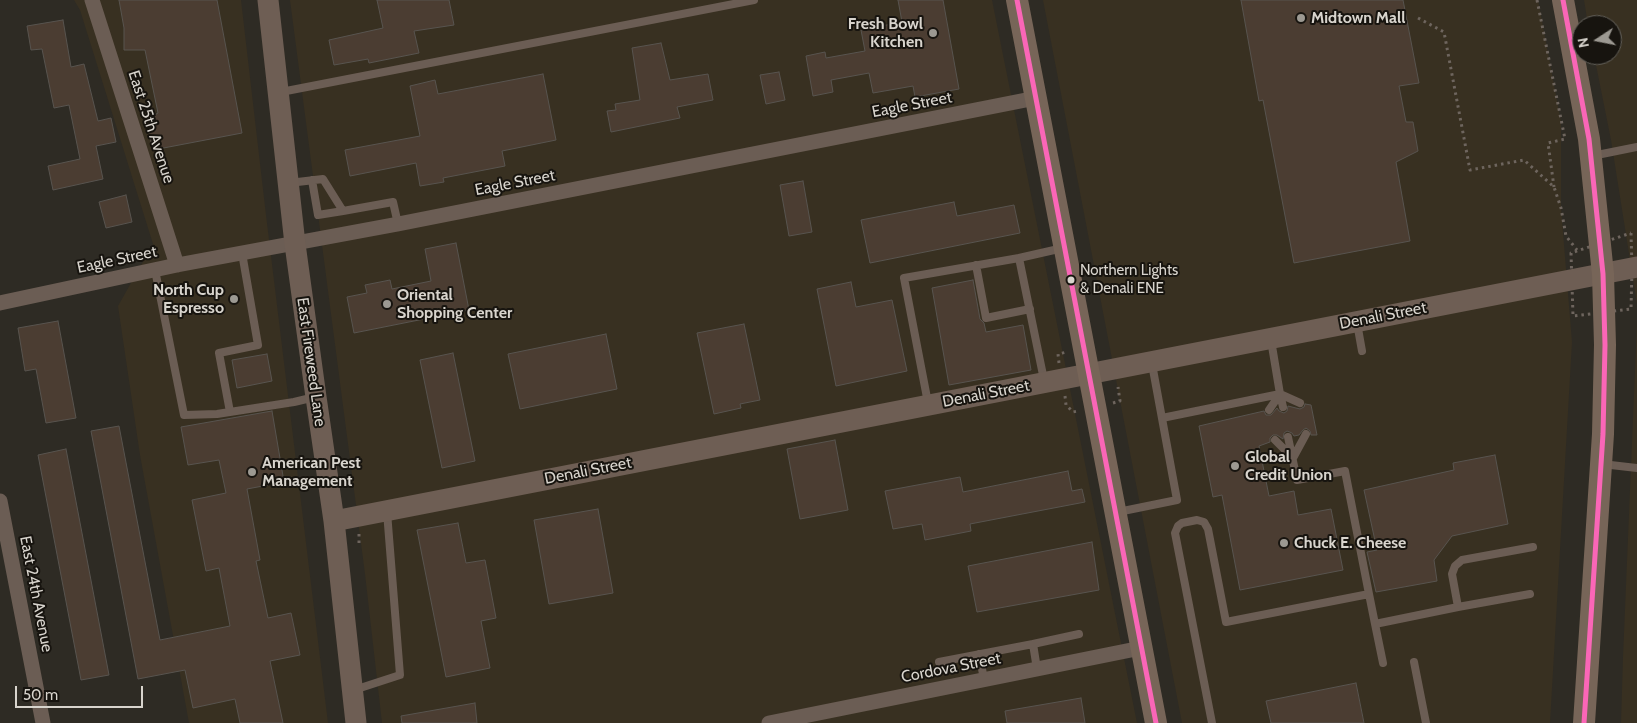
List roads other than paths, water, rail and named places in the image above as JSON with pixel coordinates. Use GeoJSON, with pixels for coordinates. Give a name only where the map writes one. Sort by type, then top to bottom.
{"type":"FeatureCollection","features":[{"type":"Feature","properties":{"kind":"main road"},"geometry":{"type":"LineString","coordinates":[[1016,0],[1156,723]]}},
{"type":"Feature","properties":{"kind":"main road"},"geometry":{"type":"LineString","coordinates":[[1563,0],[1591,157],[1603,274],[1603,434],[1584,723]]}},
{"type":"Feature","properties":{"kind":"street","name":"East 25th Avenue"},"geometry":{"type":"LineString","coordinates":[[92,0],[177,265]]}},
{"type":"Feature","properties":{"kind":"street","name":"East Fireweed Lane"},"geometry":{"type":"LineString","coordinates":[[268,0],[295,244],[334,521],[356,723]]}},
{"type":"Feature","properties":{"kind":"street","name":"Eagle Street"},"geometry":{"type":"LineString","coordinates":[[0,303],[177,265],[398,224],[1036,98]]}},
{"type":"Feature","properties":{"kind":"street","name":"Denali Street"},"geometry":{"type":"LineString","coordinates":[[334,521],[1637,267]]}},
{"type":"Feature","properties":{"kind":"street","name":"East 24th Avenue"},"geometry":{"type":"LineString","coordinates":[[0,502],[42,723]]}},
{"type":"Feature","properties":{"kind":"street","name":"Cordova Street"},"geometry":{"type":"LineString","coordinates":[[769,723],[1141,648]]}},
{"type":"Feature","properties":{"kind":"lane"},"geometry":{"type":"LineString","coordinates":[[279,92],[754,0]]}},
{"type":"Feature","properties":{"kind":"lane"},"geometry":{"type":"LineString","coordinates":[[1591,157],[1637,147]]}},
{"type":"Feature","properties":{"kind":"lane"},"geometry":{"type":"LineString","coordinates":[[288,184],[323,179],[343,210]]}},
{"type":"Feature","properties":{"kind":"lane"},"geometry":{"type":"LineString","coordinates":[[312,180],[318,215],[393,202],[398,224]]}},
{"type":"Feature","properties":{"kind":"lane"},"geometry":{"type":"LineString","coordinates":[[928,405],[904,278],[1019,258],[1064,248]]}},
{"type":"Feature","properties":{"kind":"lane"},"geometry":{"type":"LineString","coordinates":[[230,412],[219,353],[258,345],[242,253]]}},
{"type":"Feature","properties":{"kind":"lane"},"geometry":{"type":"LineString","coordinates":[[1019,258],[1045,382]]}},
{"type":"Feature","properties":{"kind":"lane"},"geometry":{"type":"LineString","coordinates":[[976,265],[986,318],[1030,309]]}},
{"type":"Feature","properties":{"kind":"lane"},"geometry":{"type":"LineString","coordinates":[[155,270],[184,415],[230,412],[294,402],[316,396]]}},
{"type":"Feature","properties":{"kind":"lane"},"geometry":{"type":"LineString","coordinates":[[1357,322],[1362,351]]}},
{"type":"Feature","properties":{"kind":"lane"},"geometry":{"type":"LineString","coordinates":[[1271,338],[1283,407]]}},
{"type":"Feature","properties":{"kind":"lane"},"geometry":{"type":"LineString","coordinates":[[1115,512],[1177,500],[1151,362]]}},
{"type":"Feature","properties":{"kind":"lane"},"geometry":{"type":"LineString","coordinates":[[1269,410],[1280,394]]}},
{"type":"Feature","properties":{"kind":"lane"},"geometry":{"type":"LineString","coordinates":[[1162,418],[1280,394],[1300,404]]}},
{"type":"Feature","properties":{"kind":"lane"},"geometry":{"type":"LineString","coordinates":[[1292,458],[1306,434]]}},
{"type":"Feature","properties":{"kind":"lane"},"geometry":{"type":"LineString","coordinates":[[1288,437],[1296,480],[1345,471],[1383,663]]}},
{"type":"Feature","properties":{"kind":"lane"},"geometry":{"type":"LineString","coordinates":[[1274,440],[1292,458]]}},
{"type":"Feature","properties":{"kind":"lane"},"geometry":{"type":"LineString","coordinates":[[1600,463],[1637,468]]}},
{"type":"Feature","properties":{"kind":"lane"},"geometry":{"type":"LineString","coordinates":[[352,690],[400,674],[387,510]]}},
{"type":"Feature","properties":{"kind":"lane"},"geometry":{"type":"LineString","coordinates":[[1212,723],[1175,534],[1178,526],[1182,523],[1197,520],[1204,522],[1208,529],[1226,622],[1369,594]]}},
{"type":"Feature","properties":{"kind":"lane"},"geometry":{"type":"LineString","coordinates":[[1458,608],[1452,574],[1455,566],[1462,560],[1533,547]]}},
{"type":"Feature","properties":{"kind":"lane"},"geometry":{"type":"LineString","coordinates":[[1375,624],[1530,594]]}},
{"type":"Feature","properties":{"kind":"lane"},"geometry":{"type":"LineString","coordinates":[[940,662],[1079,634]]}},
{"type":"Feature","properties":{"kind":"lane"},"geometry":{"type":"LineString","coordinates":[[1033,644],[1037,669]]}},
{"type":"Feature","properties":{"kind":"lane"},"geometry":{"type":"LineString","coordinates":[[980,654],[984,680]]}},
{"type":"Feature","properties":{"kind":"lane"},"geometry":{"type":"LineString","coordinates":[[1414,662],[1426,723]]}},
{"type":"Feature","properties":{"kind":"place","name":"Midtown Mall"},"geometry":{"type":"Point","coordinates":[1301,18]}},
{"type":"Feature","properties":{"kind":"place","name":"Fresh Bowl Kitchen"},"geometry":{"type":"Point","coordinates":[933,33]}},
{"type":"Feature","properties":{"kind":"place","name":"Northern Lights & Denali ENE"},"geometry":{"type":"Point","coordinates":[1071,280]}},
{"type":"Feature","properties":{"kind":"place","name":"North Cup Espresso"},"geometry":{"type":"Point","coordinates":[234,299]}},
{"type":"Feature","properties":{"kind":"place","name":"Oriental Shopping Center"},"geometry":{"type":"Point","coordinates":[387,304]}},
{"type":"Feature","properties":{"kind":"place","name":"Global Credit Union"},"geometry":{"type":"Point","coordinates":[1235,466]}},
{"type":"Feature","properties":{"kind":"place","name":"American Pest Management"},"geometry":{"type":"Point","coordinates":[252,472]}},
{"type":"Feature","properties":{"kind":"place","name":"Chuck E. Cheese"},"geometry":{"type":"Point","coordinates":[1284,543]}}]}
